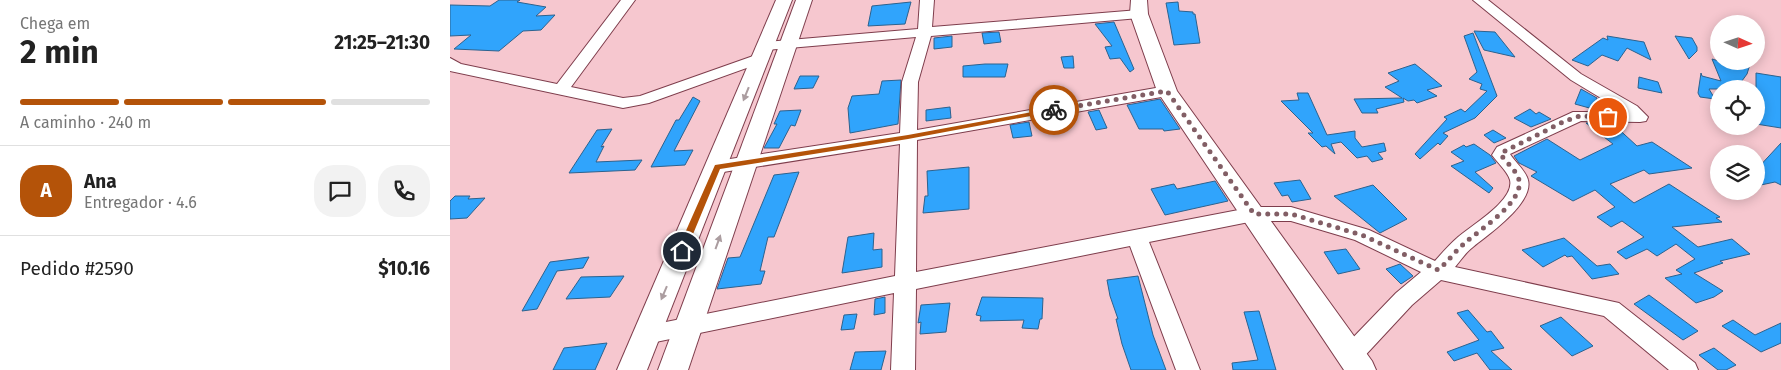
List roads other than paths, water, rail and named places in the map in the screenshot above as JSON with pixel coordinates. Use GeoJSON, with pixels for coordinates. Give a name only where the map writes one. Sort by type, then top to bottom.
{"type":"FeatureCollection","features":[{"type":"Feature","properties":{"kind":"main road"},"geometry":{"type":"LineString","coordinates":[[673,370],[746,164],[784,0]]}},
{"type":"Feature","properties":{"kind":"main road"},"geometry":{"type":"LineString","coordinates":[[632,370],[717,167],[772,49],[804,0]]}},
{"type":"Feature","properties":{"kind":"main road"},"geometry":{"type":"LineString","coordinates":[[1139,7],[1167,91],[1356,362]]}},
{"type":"Feature","properties":{"kind":"street"},"geometry":{"type":"LineString","coordinates":[[561,90],[628,0]]}},
{"type":"Feature","properties":{"kind":"street"},"geometry":{"type":"LineString","coordinates":[[903,370],[910,82],[925,32],[927,0]]}},
{"type":"Feature","properties":{"kind":"street"},"geometry":{"type":"LineString","coordinates":[[1356,362],[1404,299],[1438,270],[1464,243],[1498,217],[1514,198],[1519,188],[1520,180],[1501,155],[1503,152],[1565,121],[1580,116],[1640,117],[1576,77],[1480,0]]}},
{"type":"Feature","properties":{"kind":"street"},"geometry":{"type":"LineString","coordinates":[[450,63],[456,68],[623,103],[636,102],[772,49],[1139,7]]}},
{"type":"Feature","properties":{"kind":"street"},"geometry":{"type":"LineString","coordinates":[[717,167],[746,164],[908,137],[1167,91]]}},
{"type":"Feature","properties":{"kind":"street"},"geometry":{"type":"LineString","coordinates":[[646,336],[689,325],[1254,214],[1291,214],[1362,235],[1438,270],[1611,308],[1686,370]]}},
{"type":"Feature","properties":{"kind":"street"},"geometry":{"type":"LineString","coordinates":[[1137,237],[1188,370]]}}]}
